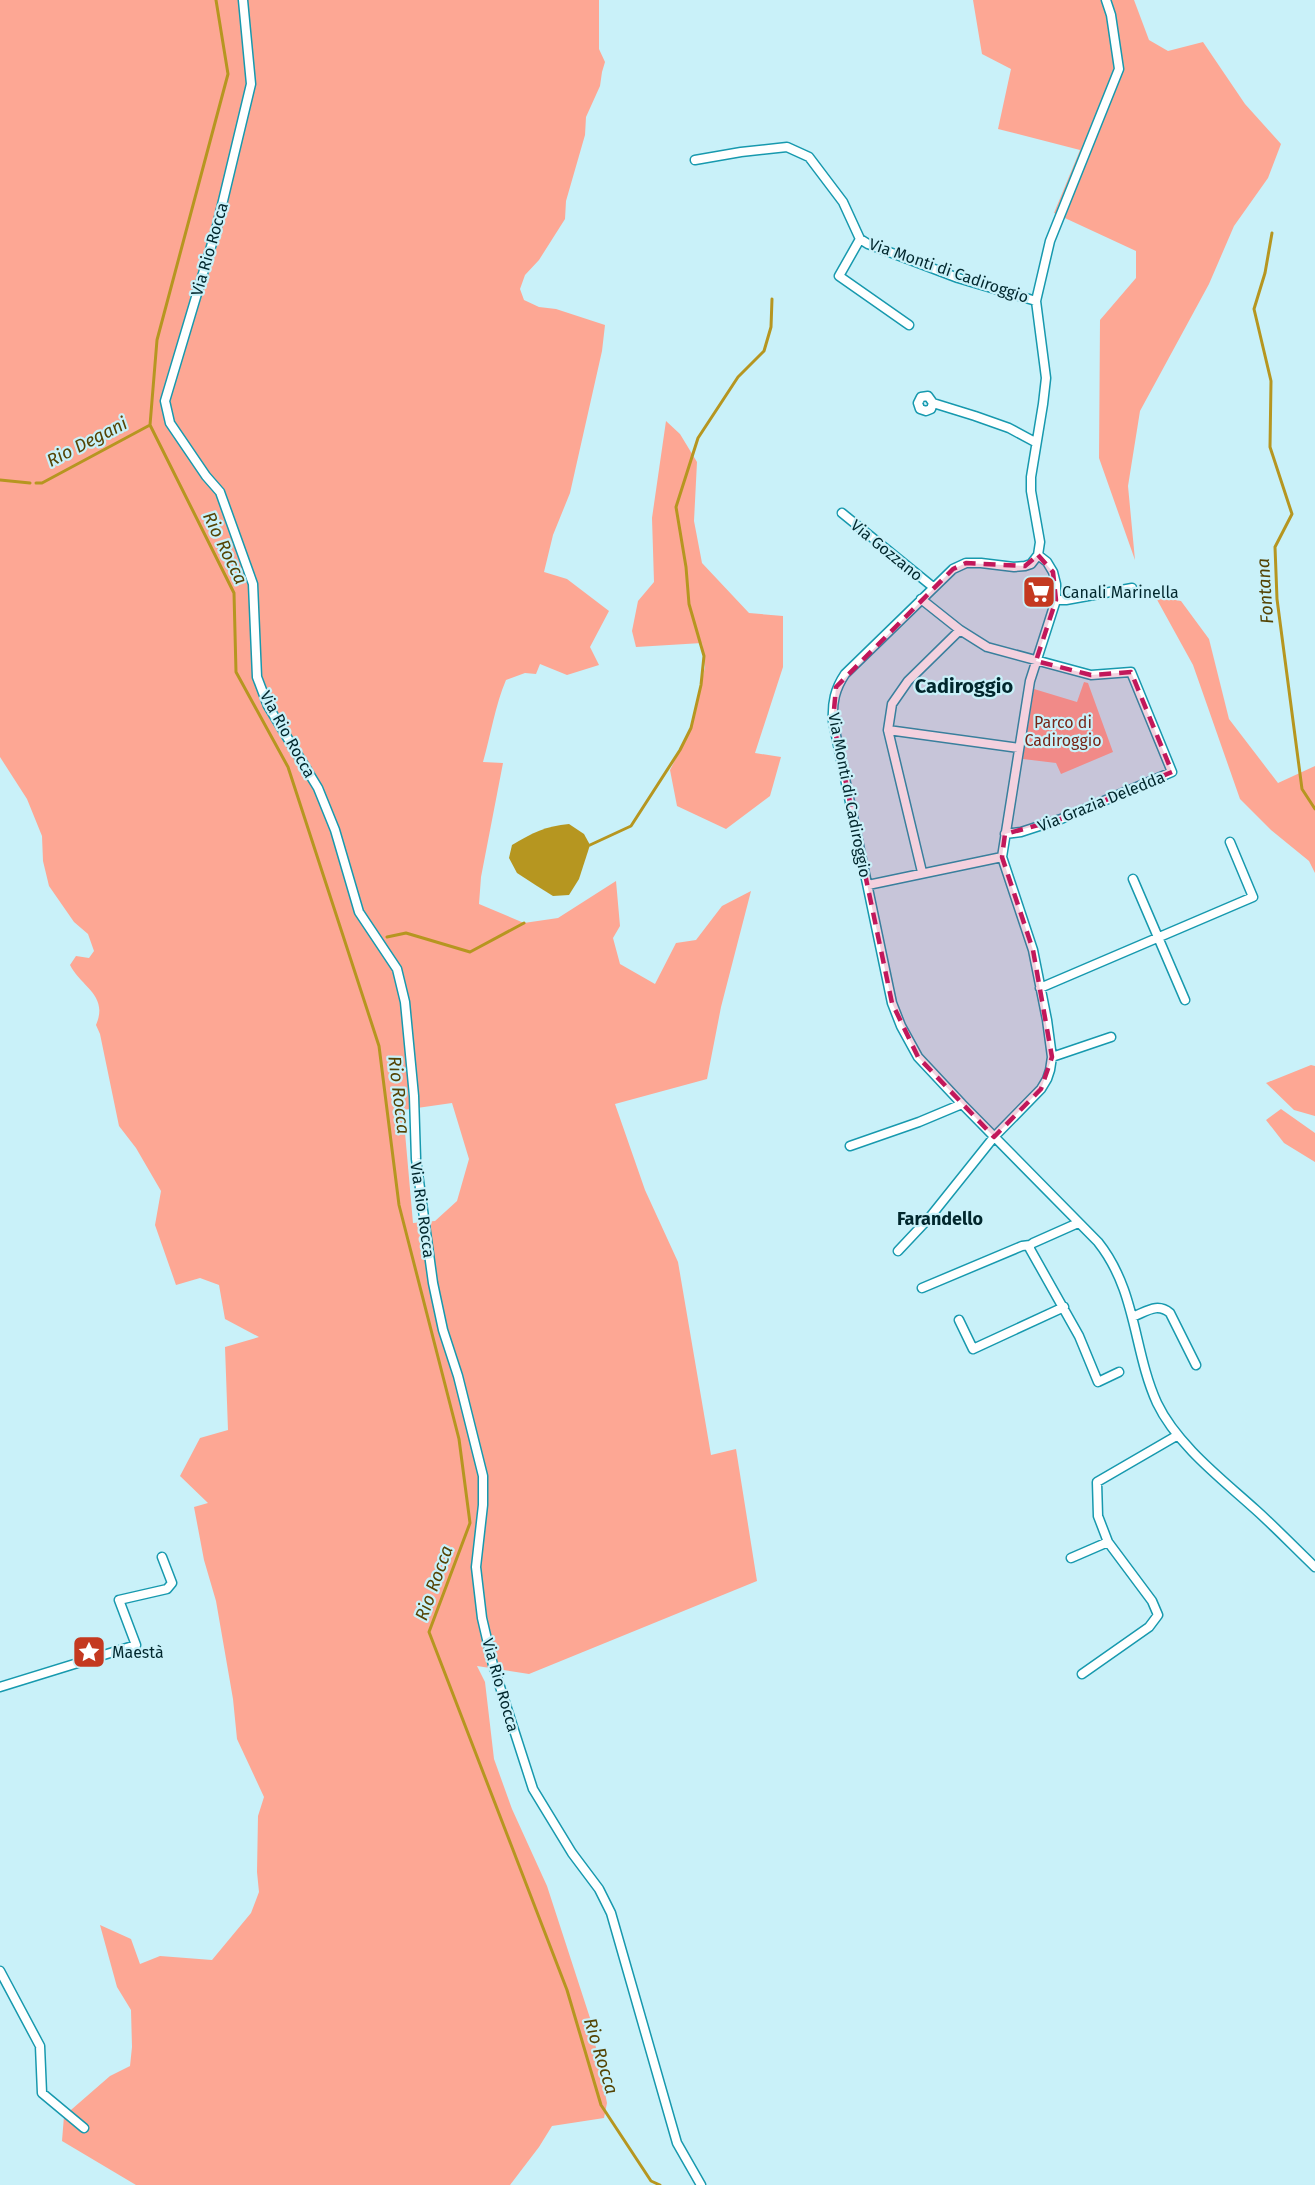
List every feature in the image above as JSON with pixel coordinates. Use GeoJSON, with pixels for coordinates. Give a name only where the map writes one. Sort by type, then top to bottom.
{"type":"FeatureCollection","features":[{"type":"Feature","properties":{"kind":"street","name":"Via Rio Rocca"},"geometry":{"type":"LineString","coordinates":[[243,0],[251,84],[216,230],[165,401],[166,413],[170,423],[206,476],[220,492],[253,584],[257,677],[268,706],[318,788],[335,830],[359,912],[397,969],[405,1002],[414,1096],[416,1159],[434,1283],[443,1330],[458,1376],[483,1476],[483,1505],[476,1567],[482,1618],[493,1665],[533,1789],[612,1913],[677,2143],[701,2185]]}},
{"type":"Feature","properties":{"kind":"street","name":"Via Monti di Cadiroggio"},"geometry":{"type":"LineString","coordinates":[[1106,0],[1111,15],[1119,69],[1050,241],[1036,301],[1046,378],[1044,404],[1035,442],[1031,491],[1040,542],[1038,555],[1031,564],[1025,566],[966,563],[953,569],[845,674],[837,687],[832,705],[841,763],[892,1003],[901,1026],[918,1057],[1098,1242],[1110,1258],[1125,1290],[1148,1378],[1158,1405],[1178,1435],[1315,1567]]}},
{"type":"Feature","properties":{"kind":"street","name":"Via Monti di Cadiroggio"},"geometry":{"type":"LineString","coordinates":[[695,160],[787,147],[809,157],[843,202],[860,239],[868,244],[958,278],[1036,301]]}},
{"type":"Feature","properties":{"kind":"street"},"geometry":{"type":"LineString","coordinates":[[860,239],[838,276],[909,325]]}},
{"type":"Feature","properties":{"kind":"street"},"geometry":{"type":"LineString","coordinates":[[933,404],[1009,428],[1035,442]]}},
{"type":"Feature","properties":{"kind":"street","name":"Via Gozzano"},"geometry":{"type":"LineString","coordinates":[[842,513],[933,587]]}},
{"type":"Feature","properties":{"kind":"street"},"geometry":{"type":"LineString","coordinates":[[898,1251],[930,1217],[994,1137],[1041,1089],[1047,1079],[1052,1057],[1047,1020],[1030,942],[1002,856],[1030,681],[1056,600],[1053,572],[1047,562],[1038,555]]}},
{"type":"Feature","properties":{"kind":"street"},"geometry":{"type":"LineString","coordinates":[[1056,600],[1132,588]]}},
{"type":"Feature","properties":{"kind":"street"},"geometry":{"type":"LineString","coordinates":[[921,599],[960,630],[987,647],[1036,661]]}},
{"type":"Feature","properties":{"kind":"street"},"geometry":{"type":"LineString","coordinates":[[922,872],[888,730],[892,704],[908,681],[960,630]]}},
{"type":"Feature","properties":{"kind":"street","name":"Via Grazia Deledda"},"geometry":{"type":"LineString","coordinates":[[1005,834],[1021,832],[1061,819],[1172,772],[1131,672],[1091,675],[1036,661]]}},
{"type":"Feature","properties":{"kind":"street"},"geometry":{"type":"LineString","coordinates":[[888,730],[1019,748]]}},
{"type":"Feature","properties":{"kind":"street"},"geometry":{"type":"LineString","coordinates":[[1040,988],[1253,897],[1230,842]]}},
{"type":"Feature","properties":{"kind":"street"},"geometry":{"type":"LineString","coordinates":[[868,885],[1002,856]]}},
{"type":"Feature","properties":{"kind":"street"},"geometry":{"type":"LineString","coordinates":[[1133,879],[1185,1000]]}},
{"type":"Feature","properties":{"kind":"street"},"geometry":{"type":"LineString","coordinates":[[1052,1057],[1111,1037]]}},
{"type":"Feature","properties":{"kind":"street"},"geometry":{"type":"LineString","coordinates":[[850,1146],[962,1104]]}},
{"type":"Feature","properties":{"kind":"street"},"geometry":{"type":"LineString","coordinates":[[922,1288],[1022,1246],[1030,1245],[1078,1222]]}},
{"type":"Feature","properties":{"kind":"street"},"geometry":{"type":"LineString","coordinates":[[1030,1245],[1079,1336],[1098,1382],[1119,1372]]}},
{"type":"Feature","properties":{"kind":"street"},"geometry":{"type":"LineString","coordinates":[[959,1320],[974,1349],[1064,1307]]}},
{"type":"Feature","properties":{"kind":"street"},"geometry":{"type":"LineString","coordinates":[[1132,1317],[1155,1307],[1167,1310],[1196,1365]]}},
{"type":"Feature","properties":{"kind":"street"},"geometry":{"type":"LineString","coordinates":[[1082,1674],[1149,1627],[1158,1616],[1152,1601],[1108,1542],[1098,1516],[1097,1482],[1178,1435]]}},
{"type":"Feature","properties":{"kind":"street"},"geometry":{"type":"LineString","coordinates":[[1071,1558],[1108,1542]]}},
{"type":"Feature","properties":{"kind":"street"},"geometry":{"type":"LineString","coordinates":[[0,1687],[136,1645],[118,1600],[167,1589],[172,1583],[162,1557]]}},
{"type":"Feature","properties":{"kind":"street"},"geometry":{"type":"LineString","coordinates":[[0,1971],[40,2046],[42,2093],[84,2128]]}},
{"type":"Feature","properties":{"kind":"highlighted area"},"geometry":{"type":"Polygon","coordinates":[[[1038,555],[1053,572],[1056,600],[1036,661],[1091,675],[1131,672],[1172,772],[1061,819],[1005,834],[1002,857],[1033,950],[1052,1057],[1041,1089],[994,1137],[918,1057],[892,1003],[833,721],[836,687],[953,569],[966,563],[1025,566],[1038,555]]]}},
{"type":"Feature","properties":{"kind":"green space"},"geometry":{"type":"Polygon","coordinates":[[[0,0],[599,0],[599,49],[605,62],[600,86],[586,117],[585,135],[566,201],[565,219],[539,260],[525,275],[520,289],[524,300],[539,307],[556,309],[605,325],[602,351],[570,493],[553,535],[544,572],[567,579],[609,611],[590,647],[599,665],[567,675],[540,664],[536,674],[525,673],[506,680],[483,762],[503,763],[481,877],[479,904],[524,923],[558,918],[616,881],[620,926],[613,938],[620,964],[655,984],[676,943],[696,940],[722,906],[751,891],[721,1007],[707,1079],[615,1104],[645,1190],[678,1262],[711,1455],[736,1449],[757,1581],[529,1674],[477,1666],[485,1682],[494,1759],[512,1809],[547,1886],[590,2018],[607,2103],[604,2118],[552,2126],[510,2185],[136,2185],[62,2141],[64,2116],[110,2076],[130,2066],[131,2010],[117,1987],[100,1925],[131,1939],[140,1964],[160,1956],[212,1960],[251,1913],[259,1892],[258,1816],[264,1797],[237,1739],[233,1699],[216,1601],[204,1560],[194,1507],[208,1503],[180,1476],[200,1438],[228,1430],[225,1347],[259,1337],[225,1319],[219,1285],[200,1278],[176,1285],[155,1225],[161,1191],[136,1148],[119,1126],[100,1034],[96,1025],[99,1006],[92,992],[70,965],[76,956],[89,958],[94,951],[88,934],[74,922],[49,886],[43,861],[42,836],[27,799],[0,757],[0,0]],[[452,1103],[403,1110],[413,1223],[435,1221],[457,1201],[469,1159],[452,1103]]]}},
{"type":"Feature","properties":{"kind":"green space"},"geometry":{"type":"Polygon","coordinates":[[[973,0],[1134,0],[1149,40],[1168,51],[1203,42],[1245,104],[1281,144],[1268,178],[1234,226],[1209,284],[1140,411],[1128,486],[1135,560],[1099,458],[1100,320],[1136,278],[1136,251],[1054,213],[1080,150],[998,129],[1011,69],[982,54],[973,0]]]}},
{"type":"Feature","properties":{"kind":"green space"},"geometry":{"type":"Polygon","coordinates":[[[666,421],[680,434],[697,462],[694,521],[702,563],[749,613],[783,616],[783,667],[755,753],[781,757],[770,796],[726,829],[677,806],[670,770],[691,728],[705,667],[702,643],[636,647],[632,631],[638,601],[654,582],[652,518],[666,421]]]}},
{"type":"Feature","properties":{"kind":"green space"},"geometry":{"type":"Polygon","coordinates":[[[1155,596],[1181,601],[1209,639],[1229,719],[1278,783],[1315,766],[1315,873],[1309,861],[1271,830],[1240,799],[1193,665],[1155,596]]]}},
{"type":"Feature","properties":{"kind":"green space","name":"Parco di Cadiroggio"},"geometry":{"type":"Polygon","coordinates":[[[1084,682],[1088,683],[1113,752],[1061,774],[1056,763],[1023,759],[1034,689],[1077,702],[1084,682]]]}},
{"type":"Feature","properties":{"kind":"green space"},"geometry":{"type":"Polygon","coordinates":[[[1311,1065],[1315,1066],[1315,1116],[1294,1110],[1266,1083],[1311,1065]]]}},
{"type":"Feature","properties":{"kind":"green space"},"geometry":{"type":"Polygon","coordinates":[[[1281,1109],[1315,1133],[1315,1162],[1284,1143],[1266,1120],[1281,1109]]]}},
{"type":"Feature","properties":{"kind":"shaded area"},"geometry":{"type":"Polygon","coordinates":[[[569,824],[584,834],[590,845],[579,879],[569,895],[553,896],[517,873],[509,858],[512,845],[519,841],[546,828],[569,824]]]}},
{"type":"Feature","properties":{"kind":"waterway","name":"Rio Rocca"},"geometry":{"type":"LineString","coordinates":[[216,0],[228,74],[157,340],[150,425],[234,593],[236,672],[288,767],[379,1046],[399,1205],[459,1439],[470,1523],[429,1632],[567,1990],[601,2105],[651,2181],[660,2185]]}},
{"type":"Feature","properties":{"kind":"waterway","name":"Fontana"},"geometry":{"type":"LineString","coordinates":[[1272,233],[1265,273],[1254,309],[1271,381],[1270,447],[1292,514],[1275,547],[1277,599],[1302,789],[1315,809]]}},
{"type":"Feature","properties":{"kind":"waterway"},"geometry":{"type":"LineString","coordinates":[[590,845],[631,826],[680,750],[691,728],[701,685],[704,656],[689,604],[686,567],[676,507],[698,438],[738,377],[764,351],[771,327],[772,299]]}},
{"type":"Feature","properties":{"kind":"waterway","name":"Rio Degani"},"geometry":{"type":"LineString","coordinates":[[36,483],[42,483],[150,425]]}},
{"type":"Feature","properties":{"kind":"waterway","name":"Rio Degani"},"geometry":{"type":"LineString","coordinates":[[0,480],[30,483]]}},
{"type":"Feature","properties":{"kind":"waterway"},"geometry":{"type":"LineString","coordinates":[[387,937],[406,933],[470,952],[524,923]]}},
{"type":"Feature","properties":{"kind":"place","name":"Canali Marinella"},"geometry":{"type":"Point","coordinates":[1039,592]}},
{"type":"Feature","properties":{"kind":"place","name":"Maestà"},"geometry":{"type":"Point","coordinates":[89,1652]}},
{"type":"Feature","properties":{"kind":"district","name":"Cadiroggio"},"geometry":{"type":"Point","coordinates":[964,686]}},
{"type":"Feature","properties":{"kind":"district","name":"Farandello"},"geometry":{"type":"Point","coordinates":[940,1219]}}]}
